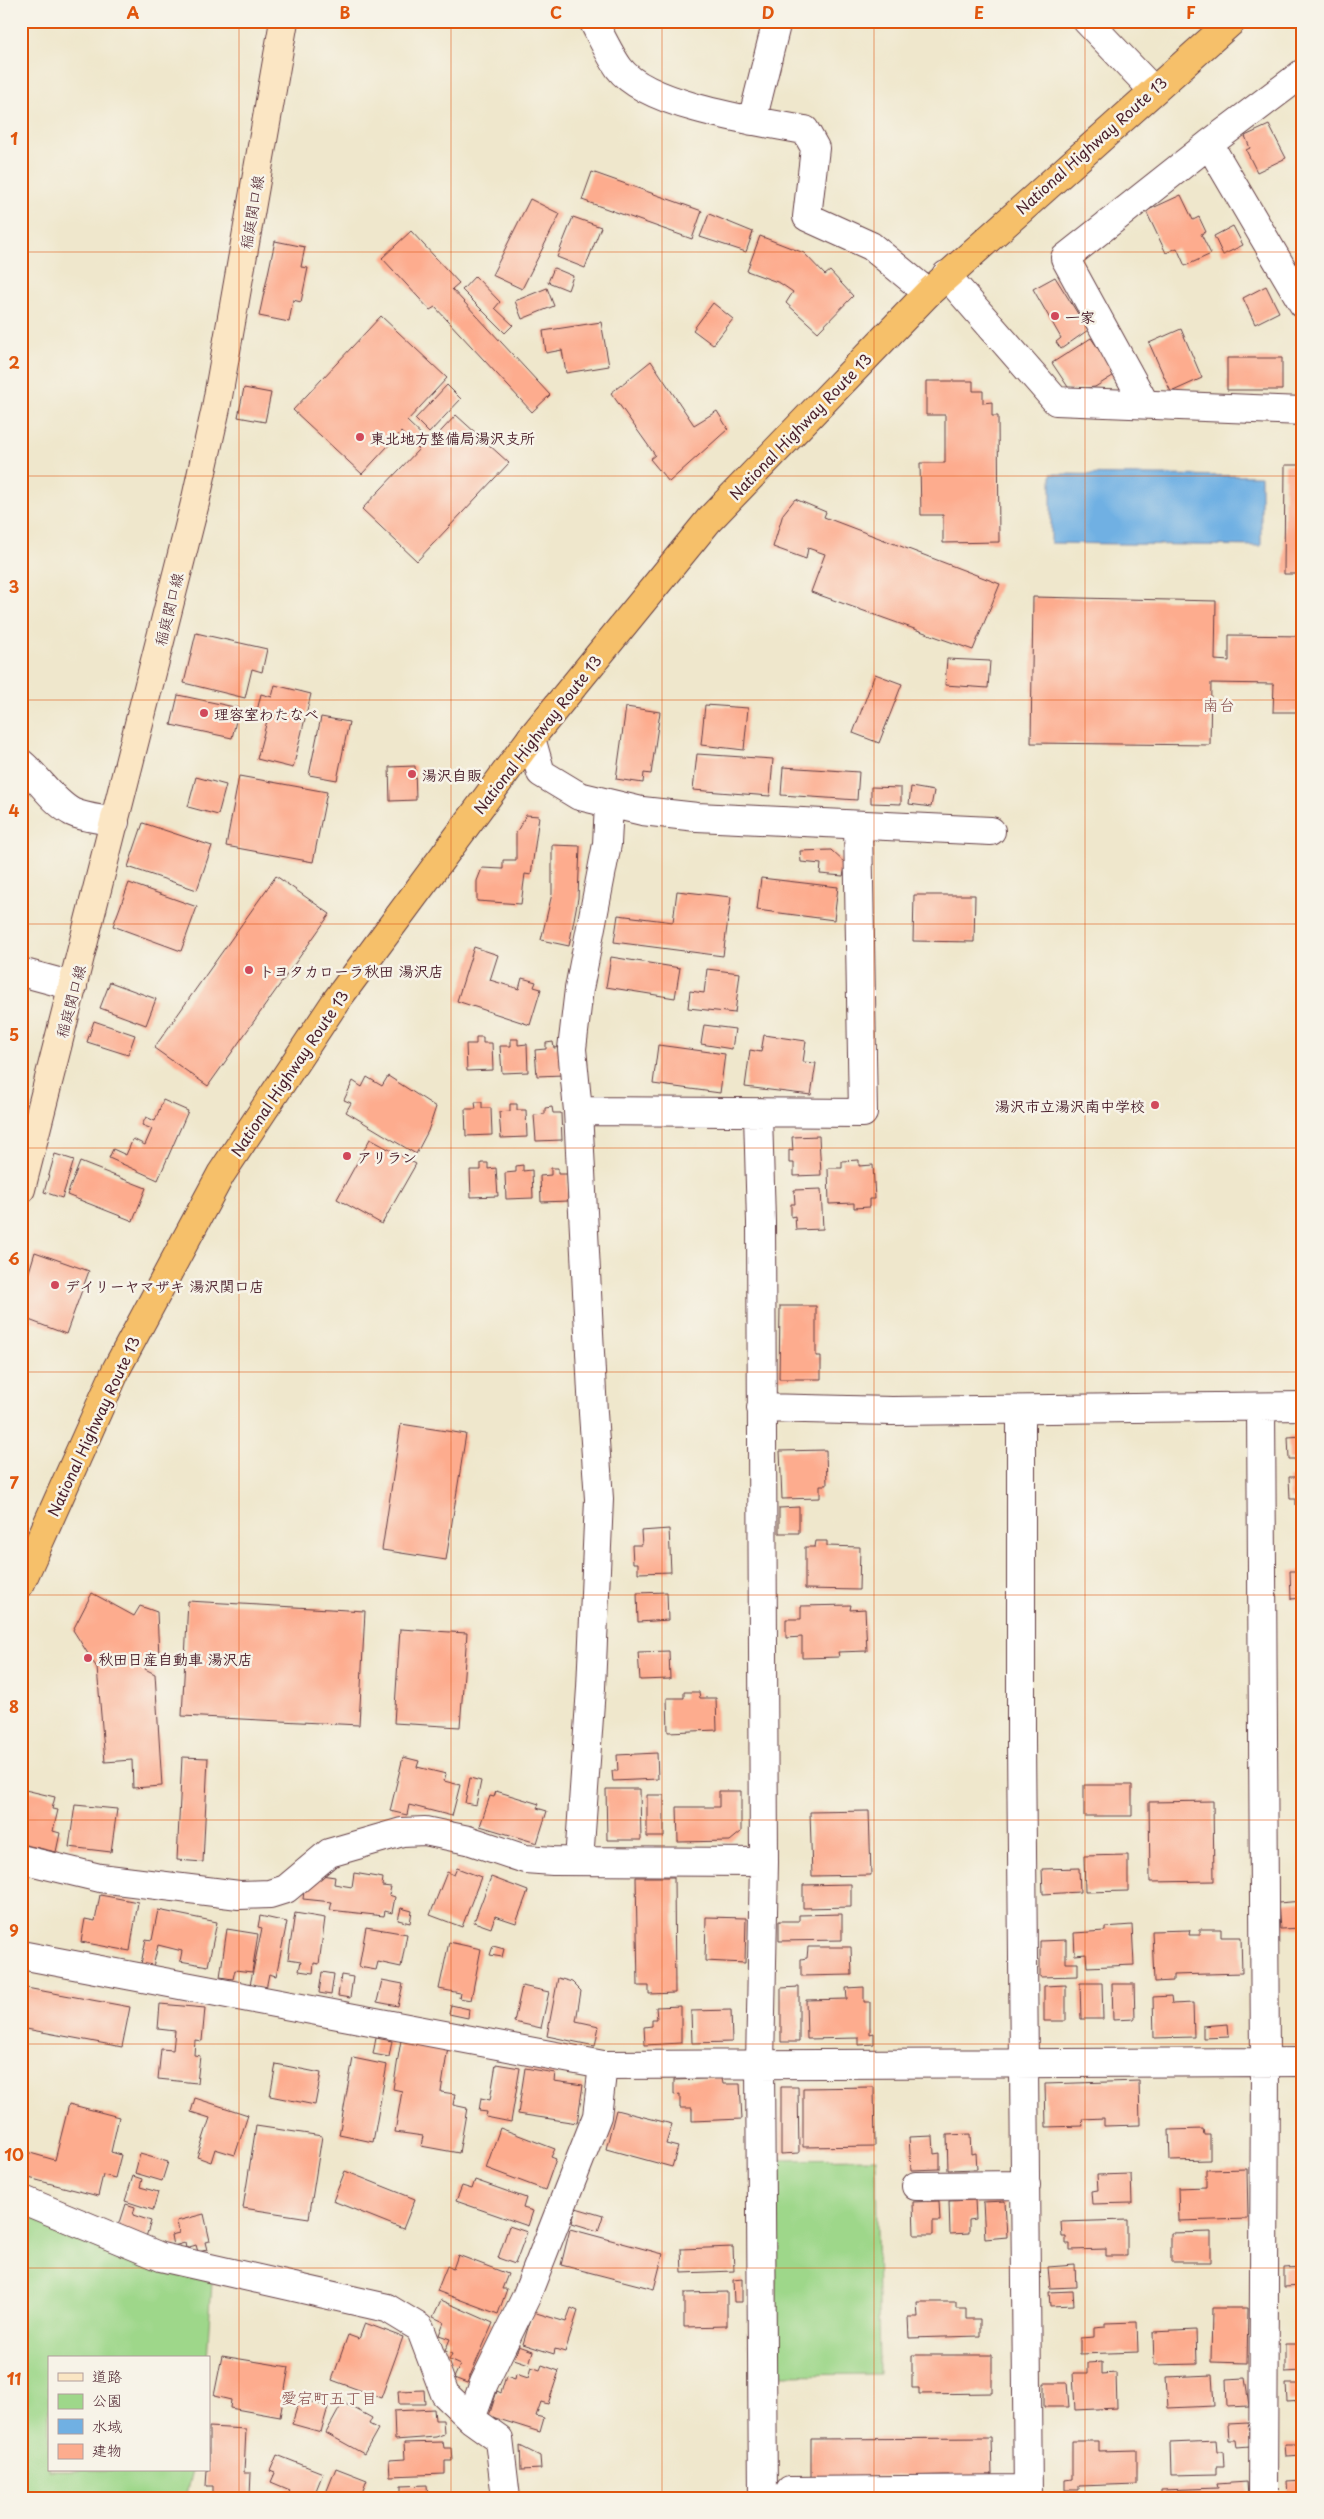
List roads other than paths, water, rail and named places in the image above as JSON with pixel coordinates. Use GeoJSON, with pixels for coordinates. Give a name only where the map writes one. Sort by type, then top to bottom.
{"type":"FeatureCollection","features":[{"type":"Feature","properties":{"kind":"highway","name":"National Highway Route 13"},"geometry":{"type":"LineString","coordinates":[[21,1583],[26,1553],[117,1368],[221,1174],[336,1001],[530,738],[709,520],[937,284],[1152,90],[1232,21]]}},
{"type":"Feature","properties":{"kind":"main road","name":"稲庭関口線"},"geometry":{"type":"LineString","coordinates":[[21,1189],[195,503],[216,408],[284,21]]}},
{"type":"Feature","properties":{"kind":"street"},"geometry":{"type":"LineString","coordinates":[[593,21],[620,70],[653,94],[730,117],[805,130],[814,148],[807,217],[871,246],[937,284],[1056,401],[1303,411]]}},
{"type":"Feature","properties":{"kind":"street"},"geometry":{"type":"LineString","coordinates":[[752,121],[778,21]]}},
{"type":"Feature","properties":{"kind":"street"},"geometry":{"type":"LineString","coordinates":[[1087,21],[1152,90]]}},
{"type":"Feature","properties":{"kind":"street"},"geometry":{"type":"LineString","coordinates":[[1145,404],[1065,258],[1209,144],[1303,74]]}},
{"type":"Feature","properties":{"kind":"street"},"geometry":{"type":"LineString","coordinates":[[1209,144],[1303,304]]}},
{"type":"Feature","properties":{"kind":"street"},"geometry":{"type":"LineString","coordinates":[[530,738],[541,773],[579,796],[642,812],[697,817],[991,831]]}},
{"type":"Feature","properties":{"kind":"street"},"geometry":{"type":"LineString","coordinates":[[21,763],[33,773],[60,804],[74,813],[115,822]]}},
{"type":"Feature","properties":{"kind":"street"},"geometry":{"type":"LineString","coordinates":[[579,1861],[599,1499],[578,1111],[572,1049],[579,990],[607,844],[609,804]]}},
{"type":"Feature","properties":{"kind":"street"},"geometry":{"type":"LineString","coordinates":[[578,1111],[758,1114],[862,1113],[858,825]]}},
{"type":"Feature","properties":{"kind":"street"},"geometry":{"type":"LineString","coordinates":[[21,972],[73,986]]}},
{"type":"Feature","properties":{"kind":"street"},"geometry":{"type":"LineString","coordinates":[[758,1114],[761,1222],[764,1862],[760,2064],[763,2498]]}},
{"type":"Feature","properties":{"kind":"street"},"geometry":{"type":"LineString","coordinates":[[761,1408],[892,1411],[1303,1406]]}},
{"type":"Feature","properties":{"kind":"street"},"geometry":{"type":"LineString","coordinates":[[1261,1407],[1265,2062],[1263,2498]]}},
{"type":"Feature","properties":{"kind":"street"},"geometry":{"type":"LineString","coordinates":[[790,2491],[1028,2493],[1021,1743],[1021,1410]]}},
{"type":"Feature","properties":{"kind":"street"},"geometry":{"type":"LineString","coordinates":[[21,1859],[100,1878],[240,1895],[270,1894],[286,1889],[329,1854],[402,1832],[425,1832],[468,1840],[525,1859],[764,1862]]}},
{"type":"Feature","properties":{"kind":"street"},"geometry":{"type":"LineString","coordinates":[[21,1955],[603,2065],[1025,2065],[1303,2062]]}},
{"type":"Feature","properties":{"kind":"street"},"geometry":{"type":"LineString","coordinates":[[471,2419],[484,2383],[526,2297],[597,2116],[603,2065]]}},
{"type":"Feature","properties":{"kind":"street"},"geometry":{"type":"LineString","coordinates":[[916,2186],[1026,2185]]}},
{"type":"Feature","properties":{"kind":"street"},"geometry":{"type":"LineString","coordinates":[[21,2199],[161,2257],[386,2308],[420,2328],[445,2394],[471,2419],[499,2439],[506,2498]]}},
{"type":"Feature","properties":{"kind":"water"},"geometry":{"type":"Polygon","coordinates":[[[1051,474],[1261,476],[1261,546],[1051,543],[1051,474]]]}},
{"type":"Feature","properties":{"kind":"place","name":"一家"},"geometry":{"type":"Point","coordinates":[1055,316]}},
{"type":"Feature","properties":{"kind":"place","name":"東北地方整備局湯沢支所"},"geometry":{"type":"Point","coordinates":[360,437]}},
{"type":"Feature","properties":{"kind":"place","name":"理容室わたなべ"},"geometry":{"type":"Point","coordinates":[204,713]}},
{"type":"Feature","properties":{"kind":"place","name":"湯沢自販"},"geometry":{"type":"Point","coordinates":[412,774]}},
{"type":"Feature","properties":{"kind":"place","name":"トヨタカローラ秋田 湯沢店"},"geometry":{"type":"Point","coordinates":[249,970]}},
{"type":"Feature","properties":{"kind":"place","name":"湯沢市立湯沢南中学校"},"geometry":{"type":"Point","coordinates":[1155,1105]}},
{"type":"Feature","properties":{"kind":"place","name":"アリラン"},"geometry":{"type":"Point","coordinates":[347,1156]}},
{"type":"Feature","properties":{"kind":"place","name":"デイリーヤマザキ 湯沢関口店"},"geometry":{"type":"Point","coordinates":[55,1285]}},
{"type":"Feature","properties":{"kind":"place","name":"秋田日産自動車 湯沢店"},"geometry":{"type":"Point","coordinates":[88,1658]}},
{"type":"Feature","properties":{"kind":"district","name":"南台"},"geometry":{"type":"Point","coordinates":[1219,704]}},
{"type":"Feature","properties":{"kind":"district","name":"愛宕町五丁目"},"geometry":{"type":"Point","coordinates":[329,2397]}}]}
